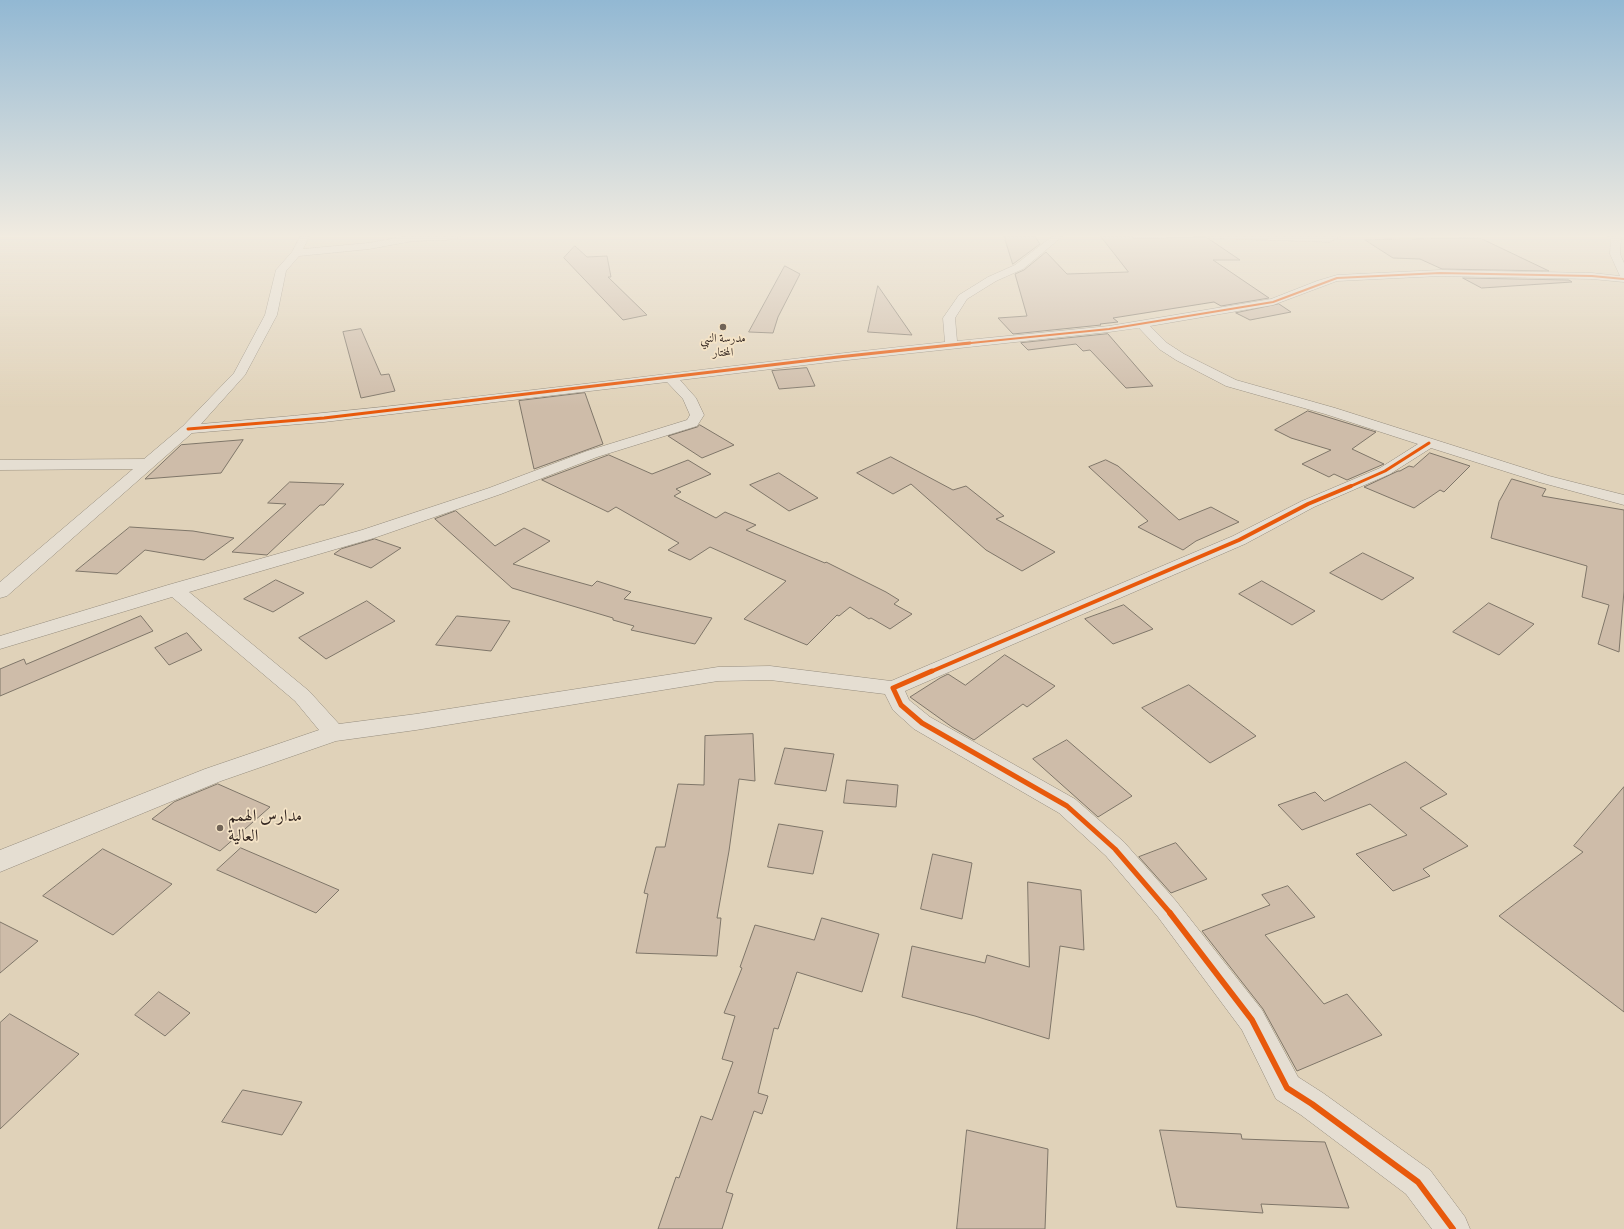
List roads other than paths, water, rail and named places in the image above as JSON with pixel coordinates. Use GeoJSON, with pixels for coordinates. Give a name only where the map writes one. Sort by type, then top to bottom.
{"type":"FeatureCollection","features":[{"type":"Feature","properties":{"kind":"street"},"geometry":{"type":"LineString","coordinates":[[0,592],[188,428],[239,375],[271,315],[276,292]]}},
{"type":"Feature","properties":{"kind":"street"},"geometry":{"type":"LineString","coordinates":[[951,345],[949,318],[963,297],[970,292]]}},
{"type":"Feature","properties":{"kind":"street"},"geometry":{"type":"LineString","coordinates":[[188,428],[324,418],[951,345],[1109,329],[1273,302],[1300,292]]}},
{"type":"Feature","properties":{"kind":"street"},"geometry":{"type":"LineString","coordinates":[[1142,324],[1163,346],[1180,357],[1231,383],[1330,411],[1544,479],[1624,500]]}},
{"type":"Feature","properties":{"kind":"street"},"geometry":{"type":"LineString","coordinates":[[0,643],[174,589],[368,534],[495,491],[592,454],[692,423],[697,415],[688,398],[670,377]]}},
{"type":"Feature","properties":{"kind":"street"},"geometry":{"type":"LineString","coordinates":[[0,861],[213,775],[334,733],[416,722],[718,674],[770,673],[893,688],[1239,540],[1308,504],[1385,470],[1429,443]]}},
{"type":"Feature","properties":{"kind":"street"},"geometry":{"type":"LineString","coordinates":[[0,465],[145,464]]}},
{"type":"Feature","properties":{"kind":"street"},"geometry":{"type":"LineString","coordinates":[[174,589],[302,696],[334,733]]}},
{"type":"Feature","properties":{"kind":"street"},"geometry":{"type":"LineString","coordinates":[[893,688],[902,705],[922,723],[1067,806],[1115,848],[1167,909],[1252,1020],[1287,1088],[1318,1108],[1418,1182],[1453,1229]]}},
{"type":"Feature","properties":{"kind":"place","name":"مدرسة النبي المختار"},"geometry":{"type":"Point","coordinates":[723,327]}},
{"type":"Feature","properties":{"kind":"place","name":"مدارس الهمم العالية"},"geometry":{"type":"Point","coordinates":[220,828]}}]}
